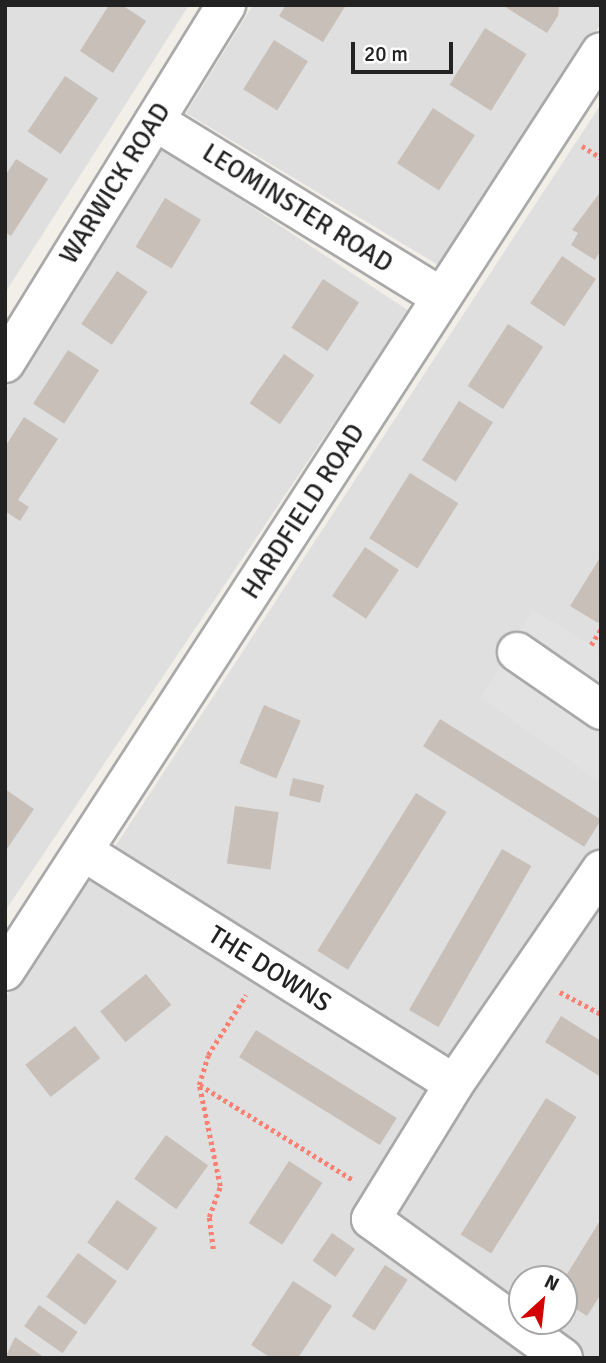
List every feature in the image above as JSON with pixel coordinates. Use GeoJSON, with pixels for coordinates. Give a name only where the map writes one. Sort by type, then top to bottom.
{"type":"FeatureCollection","features":[{"type":"Feature","properties":{"kind":"street","name":"WARWICK ROAD"},"geometry":{"type":"LineString","coordinates":[[5,363],[226,5]]}},
{"type":"Feature","properties":{"kind":"street","name":"HARDFIELD ROAD"},"geometry":{"type":"LineString","coordinates":[[5,971],[86,853],[440,296],[601,52]]}},
{"type":"Feature","properties":{"kind":"street","name":"LEOMINSTER ROAD"},"geometry":{"type":"LineString","coordinates":[[155,121],[440,296]]}},
{"type":"Feature","properties":{"kind":"street"},"geometry":{"type":"LineString","coordinates":[[517,652],[601,710]]}},
{"type":"Feature","properties":{"kind":"street","name":"THE DOWNS"},"geometry":{"type":"LineString","coordinates":[[86,853],[261,966],[454,1084]]}},
{"type":"Feature","properties":{"kind":"street"},"geometry":{"type":"LineString","coordinates":[[563,1358],[371,1219],[454,1084],[601,870]]}},
{"type":"Feature","properties":{"kind":"path"},"geometry":{"type":"LineString","coordinates":[[591,645],[601,629]]}},
{"type":"Feature","properties":{"kind":"path"},"geometry":{"type":"LineString","coordinates":[[213,1249],[209,1217],[220,1186],[199,1085],[208,1055],[233,1023],[261,966]]}},
{"type":"Feature","properties":{"kind":"path"},"geometry":{"type":"LineString","coordinates":[[526,980],[601,1014]]}},
{"type":"Feature","properties":{"kind":"path"},"geometry":{"type":"LineString","coordinates":[[199,1085],[384,1198]]}},
{"type":"Feature","properties":{"kind":"shaded area"},"geometry":{"type":"Polygon","coordinates":[[[5,5],[189,5],[5,293],[5,5]]]}},
{"type":"Feature","properties":{"kind":"shaded area"},"geometry":{"type":"Polygon","coordinates":[[[253,5],[601,5],[601,23],[443,268],[186,113],[253,5]]]}},
{"type":"Feature","properties":{"kind":"shaded area"},"geometry":{"type":"Polygon","coordinates":[[[601,104],[601,1358],[5,1358],[5,998],[122,836],[601,104]]]}},
{"type":"Feature","properties":{"kind":"shaded area"},"geometry":{"type":"Polygon","coordinates":[[[161,147],[409,311],[5,911],[5,391],[161,147]]]}},
{"type":"Feature","properties":{"kind":"shaded area"},"geometry":{"type":"Polygon","coordinates":[[[533,610],[601,651],[601,783],[481,698],[533,610]]]}},
{"type":"Feature","properties":{"kind":"building"},"geometry":{"type":"Polygon","coordinates":[[[109,5],[122,5],[146,21],[113,73],[80,51],[109,5]]]}},
{"type":"Feature","properties":{"kind":"building"},"geometry":{"type":"Polygon","coordinates":[[[286,5],[346,5],[323,42],[279,16],[286,5]]]}},
{"type":"Feature","properties":{"kind":"building"},"geometry":{"type":"Polygon","coordinates":[[[502,5],[559,5],[558,16],[547,33],[502,5]]]}},
{"type":"Feature","properties":{"kind":"building"},"geometry":{"type":"Polygon","coordinates":[[[485,28],[527,54],[491,111],[449,85],[485,28]]]}},
{"type":"Feature","properties":{"kind":"building"},"geometry":{"type":"Polygon","coordinates":[[[274,40],[308,61],[277,110],[243,89],[274,40]]]}},
{"type":"Feature","properties":{"kind":"building"},"geometry":{"type":"Polygon","coordinates":[[[65,76],[98,98],[61,154],[28,132],[65,76]]]}},
{"type":"Feature","properties":{"kind":"building"},"geometry":{"type":"Polygon","coordinates":[[[433,108],[475,135],[439,191],[397,163],[433,108]]]}},
{"type":"Feature","properties":{"kind":"building"},"geometry":{"type":"Polygon","coordinates":[[[16,159],[48,179],[11,236],[5,232],[5,176],[16,159]]]}},
{"type":"Feature","properties":{"kind":"building"},"geometry":{"type":"Polygon","coordinates":[[[601,191],[601,250],[595,260],[571,245],[578,233],[572,230],[601,191]]]}},
{"type":"Feature","properties":{"kind":"building"},"geometry":{"type":"Polygon","coordinates":[[[165,198],[201,220],[172,268],[136,247],[165,198]]]}},
{"type":"Feature","properties":{"kind":"building"},"geometry":{"type":"Polygon","coordinates":[[[562,256],[596,279],[564,326],[530,303],[562,256]]]}},
{"type":"Feature","properties":{"kind":"building"},"geometry":{"type":"Polygon","coordinates":[[[117,271],[148,292],[112,345],[81,324],[117,271]]]}},
{"type":"Feature","properties":{"kind":"building"},"geometry":{"type":"Polygon","coordinates":[[[323,279],[359,302],[327,351],[291,328],[323,279]]]}},
{"type":"Feature","properties":{"kind":"building"},"geometry":{"type":"Polygon","coordinates":[[[508,324],[543,347],[503,409],[468,386],[508,324]]]}},
{"type":"Feature","properties":{"kind":"building"},"geometry":{"type":"Polygon","coordinates":[[[68,350],[99,370],[64,424],[33,404],[68,350]]]}},
{"type":"Feature","properties":{"kind":"building"},"geometry":{"type":"Polygon","coordinates":[[[284,354],[314,375],[280,424],[250,403],[284,354]]]}},
{"type":"Feature","properties":{"kind":"building"},"geometry":{"type":"Polygon","coordinates":[[[459,401],[493,422],[456,482],[422,460],[459,401]]]}},
{"type":"Feature","properties":{"kind":"building"},"geometry":{"type":"Polygon","coordinates":[[[24,417],[58,439],[18,500],[29,507],[20,521],[5,511],[5,447],[24,417]]]}},
{"type":"Feature","properties":{"kind":"building"},"geometry":{"type":"Polygon","coordinates":[[[410,473],[458,503],[418,569],[369,538],[410,473]]]}},
{"type":"Feature","properties":{"kind":"building"},"geometry":{"type":"Polygon","coordinates":[[[365,547],[399,570],[366,619],[332,596],[365,547]]]}},
{"type":"Feature","properties":{"kind":"building"},"geometry":{"type":"Polygon","coordinates":[[[601,556],[601,618],[598,623],[570,606],[601,556]]]}},
{"type":"Feature","properties":{"kind":"building"},"geometry":{"type":"Polygon","coordinates":[[[264,705],[301,721],[276,779],[239,763],[264,705]]]}},
{"type":"Feature","properties":{"kind":"building"},"geometry":{"type":"Polygon","coordinates":[[[440,719],[601,820],[584,847],[423,746],[440,719]]]}},
{"type":"Feature","properties":{"kind":"building"},"geometry":{"type":"Polygon","coordinates":[[[293,778],[324,785],[320,803],[289,796],[293,778]]]}},
{"type":"Feature","properties":{"kind":"building"},"geometry":{"type":"Polygon","coordinates":[[[5,789],[34,809],[5,852],[5,789]]]}},
{"type":"Feature","properties":{"kind":"building"},"geometry":{"type":"Polygon","coordinates":[[[416,793],[447,812],[348,970],[317,951],[416,793]]]}},
{"type":"Feature","properties":{"kind":"building"},"geometry":{"type":"Polygon","coordinates":[[[235,806],[279,812],[270,870],[227,863],[235,806]]]}},
{"type":"Feature","properties":{"kind":"building"},"geometry":{"type":"Polygon","coordinates":[[[502,849],[531,866],[438,1027],[409,1010],[502,849]]]}},
{"type":"Feature","properties":{"kind":"building"},"geometry":{"type":"Polygon","coordinates":[[[146,974],[171,1005],[125,1042],[100,1011],[146,974]]]}},
{"type":"Feature","properties":{"kind":"building"},"geometry":{"type":"Polygon","coordinates":[[[561,1016],[601,1041],[601,1077],[545,1042],[561,1016]]]}},
{"type":"Feature","properties":{"kind":"building"},"geometry":{"type":"Polygon","coordinates":[[[75,1026],[100,1058],[51,1097],[25,1065],[75,1026]]]}},
{"type":"Feature","properties":{"kind":"building"},"geometry":{"type":"Polygon","coordinates":[[[256,1030],[397,1118],[380,1145],[239,1057],[256,1030]]]}},
{"type":"Feature","properties":{"kind":"building"},"geometry":{"type":"Polygon","coordinates":[[[546,1098],[577,1117],[491,1254],[461,1235],[546,1098]]]}},
{"type":"Feature","properties":{"kind":"building"},"geometry":{"type":"Polygon","coordinates":[[[166,1135],[208,1166],[176,1209],[134,1179],[166,1135]]]}},
{"type":"Feature","properties":{"kind":"building"},"geometry":{"type":"Polygon","coordinates":[[[289,1161],[323,1183],[282,1245],[249,1223],[289,1161]]]}},
{"type":"Feature","properties":{"kind":"building"},"geometry":{"type":"Polygon","coordinates":[[[117,1200],[157,1228],[127,1271],[87,1243],[117,1200]]]}},
{"type":"Feature","properties":{"kind":"building"},"geometry":{"type":"Polygon","coordinates":[[[601,1219],[601,1294],[587,1316],[578,1310],[578,1265],[573,1265],[601,1219]]]}},
{"type":"Feature","properties":{"kind":"building"},"geometry":{"type":"Polygon","coordinates":[[[332,1233],[355,1249],[335,1277],[312,1261],[332,1233]]]}},
{"type":"Feature","properties":{"kind":"building"},"geometry":{"type":"Polygon","coordinates":[[[78,1253],[117,1281],[85,1325],[46,1297],[78,1253]]]}},
{"type":"Feature","properties":{"kind":"building"},"geometry":{"type":"Polygon","coordinates":[[[385,1265],[408,1280],[374,1331],[352,1316],[385,1265]]]}},
{"type":"Feature","properties":{"kind":"building"},"geometry":{"type":"Polygon","coordinates":[[[293,1281],[332,1306],[298,1358],[271,1358],[251,1345],[293,1281]]]}},
{"type":"Feature","properties":{"kind":"building"},"geometry":{"type":"Polygon","coordinates":[[[39,1305],[78,1332],[63,1353],[24,1326],[39,1305]]]}},
{"type":"Feature","properties":{"kind":"building"},"geometry":{"type":"Polygon","coordinates":[[[15,1337],[45,1358],[5,1358],[15,1337]]]}}]}
